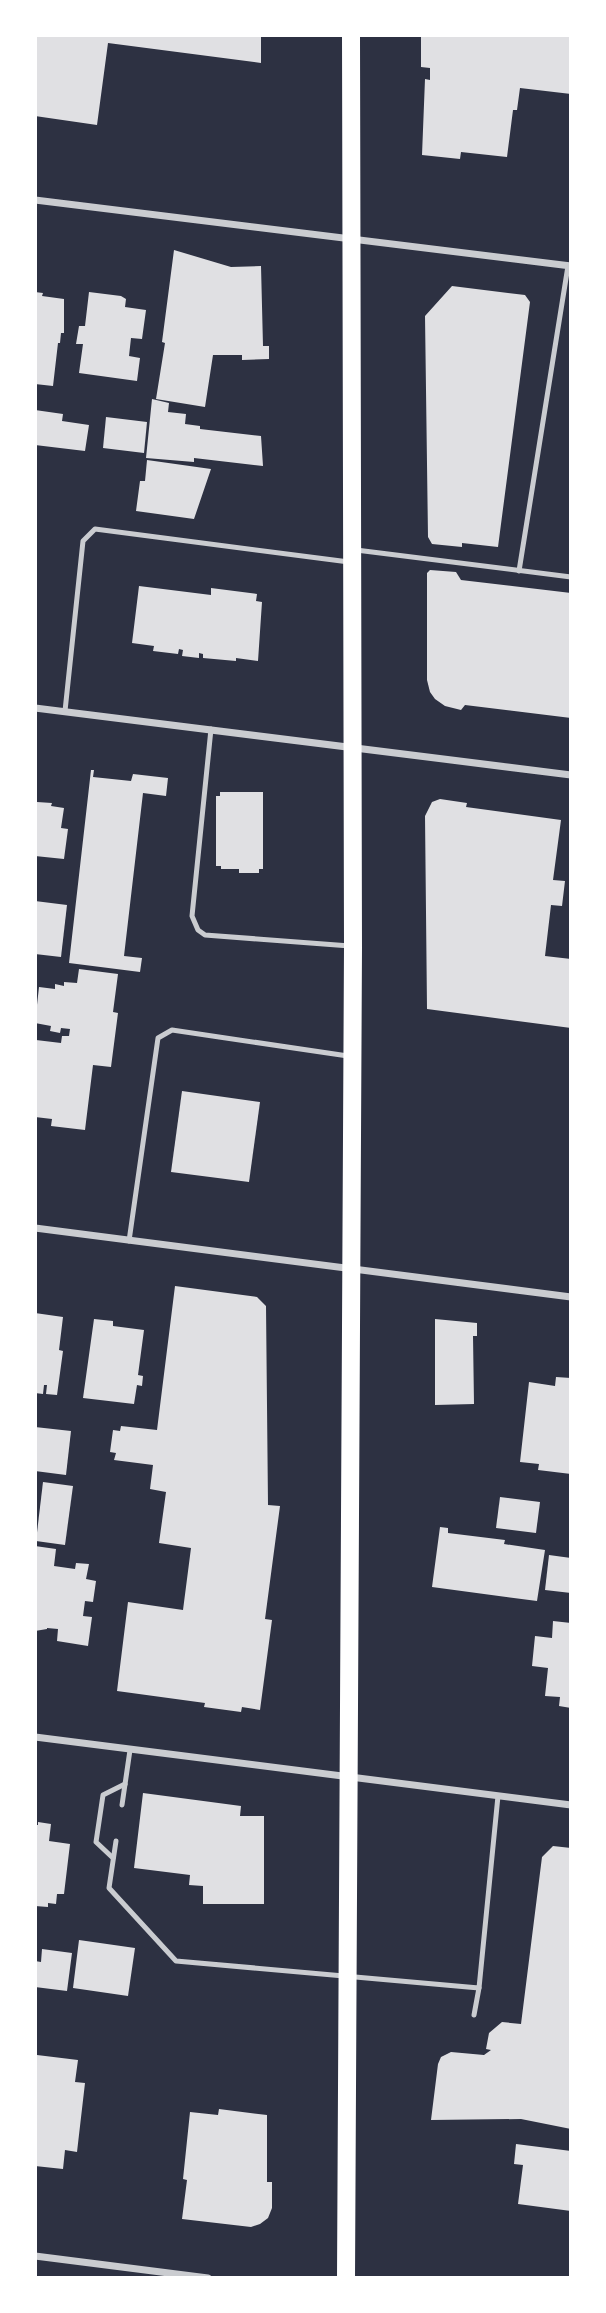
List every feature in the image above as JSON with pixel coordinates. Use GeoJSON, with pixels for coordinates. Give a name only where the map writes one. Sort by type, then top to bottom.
{"type":"FeatureCollection","features":[{"type":"Feature","properties":{"kind":"main road"},"geometry":{"type":"LineString","coordinates":[[346,2278],[353,1057],[351,35]]}},
{"type":"Feature","properties":{"kind":"street"},"geometry":{"type":"LineString","coordinates":[[35,200],[569,266]]}},
{"type":"Feature","properties":{"kind":"street"},"geometry":{"type":"LineString","coordinates":[[35,708],[571,775]]}},
{"type":"Feature","properties":{"kind":"street"},"geometry":{"type":"LineString","coordinates":[[35,1228],[571,1297]]}},
{"type":"Feature","properties":{"kind":"street"},"geometry":{"type":"LineString","coordinates":[[35,1737],[571,1805]]}},
{"type":"Feature","properties":{"kind":"street"},"geometry":{"type":"LineString","coordinates":[[35,2256],[208,2278]]}},
{"type":"Feature","properties":{"kind":"lane"},"geometry":{"type":"LineString","coordinates":[[519,572],[569,266]]}},
{"type":"Feature","properties":{"kind":"lane"},"geometry":{"type":"LineString","coordinates":[[65,711],[82,541],[95,529],[571,578]]}},
{"type":"Feature","properties":{"kind":"lane"},"geometry":{"type":"LineString","coordinates":[[211,729],[192,916],[198,930],[205,935],[353,947]]}},
{"type":"Feature","properties":{"kind":"lane"},"geometry":{"type":"LineString","coordinates":[[130,1241],[158,1038],[172,1030],[353,1057]]}},
{"type":"Feature","properties":{"kind":"lane"},"geometry":{"type":"LineString","coordinates":[[122,1805],[130,1749]]}},
{"type":"Feature","properties":{"kind":"lane"},"geometry":{"type":"LineString","coordinates":[[113,1858],[96,1842],[103,1795],[125,1784]]}},
{"type":"Feature","properties":{"kind":"lane"},"geometry":{"type":"LineString","coordinates":[[474,2015],[498,1796]]}},
{"type":"Feature","properties":{"kind":"lane"},"geometry":{"type":"LineString","coordinates":[[116,1840],[109,1888],[176,1961],[479,1988]]}},
{"type":"Feature","properties":{"kind":"building"},"geometry":{"type":"Polygon","coordinates":[[[35,35],[261,35],[261,63],[108,43],[97,125],[35,116],[35,35]]]}},
{"type":"Feature","properties":{"kind":"building"},"geometry":{"type":"Polygon","coordinates":[[[421,35],[571,35],[571,94],[520,88],[517,110],[513,110],[507,157],[461,152],[460,159],[422,155],[425,79],[430,80],[430,68],[421,67],[421,35]]]}},
{"type":"Feature","properties":{"kind":"building"},"geometry":{"type":"Polygon","coordinates":[[[174,250],[231,267],[261,266],[263,346],[269,346],[269,359],[242,360],[242,355],[213,355],[205,407],[156,399],[165,343],[162,342],[174,250]]]}},
{"type":"Feature","properties":{"kind":"building"},"geometry":{"type":"Polygon","coordinates":[[[452,286],[525,295],[530,302],[498,547],[462,543],[462,547],[432,544],[428,537],[425,316],[452,286]]]}},
{"type":"Feature","properties":{"kind":"building"},"geometry":{"type":"Polygon","coordinates":[[[35,292],[43,293],[42,296],[64,299],[64,333],[61,333],[58,343],[53,386],[35,384],[35,292]]]}},
{"type":"Feature","properties":{"kind":"building"},"geometry":{"type":"Polygon","coordinates":[[[89,292],[121,296],[126,299],[125,307],[146,310],[142,339],[131,338],[129,356],[140,358],[137,381],[79,373],[83,344],[76,344],[79,326],[85,326],[89,292]]]}},
{"type":"Feature","properties":{"kind":"building"},"geometry":{"type":"Polygon","coordinates":[[[152,399],[169,403],[168,412],[186,414],[185,424],[200,426],[200,429],[261,436],[263,466],[194,458],[194,462],[146,458],[152,399]]]}},
{"type":"Feature","properties":{"kind":"building"},"geometry":{"type":"Polygon","coordinates":[[[35,410],[63,414],[62,421],[89,425],[85,451],[35,445],[35,410]]]}},
{"type":"Feature","properties":{"kind":"building"},"geometry":{"type":"Polygon","coordinates":[[[106,417],[147,422],[144,453],[103,448],[106,417]]]}},
{"type":"Feature","properties":{"kind":"building"},"geometry":{"type":"Polygon","coordinates":[[[147,460],[211,469],[194,519],[136,511],[140,481],[145,481],[147,460]]]}},
{"type":"Feature","properties":{"kind":"building"},"geometry":{"type":"Polygon","coordinates":[[[430,570],[456,572],[461,580],[571,593],[571,718],[465,705],[461,710],[445,706],[435,699],[427,680],[427,573],[430,570]]]}},
{"type":"Feature","properties":{"kind":"building"},"geometry":{"type":"Polygon","coordinates":[[[139,586],[211,595],[211,588],[257,594],[256,601],[262,602],[258,661],[203,658],[203,654],[199,653],[199,658],[182,656],[183,650],[179,649],[178,654],[153,651],[154,646],[132,643],[139,586]]]}},
{"type":"Feature","properties":{"kind":"building"},"geometry":{"type":"Polygon","coordinates":[[[91,770],[94,770],[93,777],[131,781],[133,774],[168,778],[166,796],[143,793],[124,956],[142,958],[140,972],[69,963],[91,770]]]}},
{"type":"Feature","properties":{"kind":"building"},"geometry":{"type":"Polygon","coordinates":[[[220,792],[263,792],[263,869],[259,869],[259,873],[239,873],[239,869],[221,869],[221,866],[216,866],[216,796],[220,796],[220,792]]]}},
{"type":"Feature","properties":{"kind":"building"},"geometry":{"type":"Polygon","coordinates":[[[440,799],[467,803],[466,807],[561,820],[553,880],[565,881],[562,906],[551,905],[545,956],[571,959],[571,1028],[427,1009],[425,816],[432,802],[440,799]]]}},
{"type":"Feature","properties":{"kind":"building"},"geometry":{"type":"Polygon","coordinates":[[[37,802],[52,803],[51,806],[64,808],[61,828],[68,829],[64,859],[35,856],[37,802]]]}},
{"type":"Feature","properties":{"kind":"building"},"geometry":{"type":"Polygon","coordinates":[[[35,901],[67,905],[61,957],[35,954],[35,901]]]}},
{"type":"Feature","properties":{"kind":"building"},"geometry":{"type":"Polygon","coordinates":[[[79,969],[118,974],[113,1012],[118,1013],[111,1067],[93,1065],[85,1130],[51,1126],[52,1119],[35,1117],[36,1040],[61,1043],[62,1036],[69,1036],[70,1029],[61,1028],[60,1033],[50,1031],[51,1026],[35,1023],[39,987],[55,989],[55,984],[64,986],[64,982],[77,983],[79,969]]]}},
{"type":"Feature","properties":{"kind":"building"},"geometry":{"type":"Polygon","coordinates":[[[182,1091],[260,1102],[249,1182],[171,1172],[182,1091]]]}},
{"type":"Feature","properties":{"kind":"building"},"geometry":{"type":"Polygon","coordinates":[[[175,1286],[257,1297],[266,1306],[268,1505],[280,1506],[265,1619],[272,1620],[260,1710],[242,1707],[241,1712],[204,1707],[205,1703],[117,1691],[128,1602],[183,1610],[191,1548],[159,1543],[166,1492],[150,1489],[153,1465],[114,1460],[116,1453],[110,1452],[113,1430],[120,1431],[121,1426],[157,1430],[175,1286]]]}},
{"type":"Feature","properties":{"kind":"building"},"geometry":{"type":"Polygon","coordinates":[[[35,1313],[63,1317],[59,1350],[63,1351],[57,1395],[46,1394],[47,1385],[44,1385],[43,1394],[35,1393],[35,1313]]]}},
{"type":"Feature","properties":{"kind":"building"},"geometry":{"type":"Polygon","coordinates":[[[94,1319],[113,1321],[113,1326],[144,1330],[138,1375],[143,1376],[142,1386],[137,1385],[134,1404],[83,1398],[94,1319]]]}},
{"type":"Feature","properties":{"kind":"building"},"geometry":{"type":"Polygon","coordinates":[[[435,1319],[477,1323],[477,1336],[473,1336],[474,1404],[435,1405],[435,1319]]]}},
{"type":"Feature","properties":{"kind":"building"},"geometry":{"type":"Polygon","coordinates":[[[556,1377],[571,1378],[571,1474],[538,1470],[539,1464],[520,1462],[529,1382],[555,1386],[556,1377]]]}},
{"type":"Feature","properties":{"kind":"building"},"geometry":{"type":"Polygon","coordinates":[[[35,1427],[71,1431],[66,1475],[35,1471],[35,1427]]]}},
{"type":"Feature","properties":{"kind":"building"},"geometry":{"type":"Polygon","coordinates":[[[43,1482],[73,1486],[65,1545],[36,1541],[43,1482]]]}},
{"type":"Feature","properties":{"kind":"building"},"geometry":{"type":"Polygon","coordinates":[[[500,1497],[540,1502],[536,1533],[496,1528],[500,1497]]]}},
{"type":"Feature","properties":{"kind":"building"},"geometry":{"type":"Polygon","coordinates":[[[440,1527],[448,1528],[448,1533],[505,1540],[504,1544],[545,1550],[537,1601],[432,1587],[440,1527]]]}},
{"type":"Feature","properties":{"kind":"building"},"geometry":{"type":"Polygon","coordinates":[[[35,1546],[56,1549],[54,1566],[75,1569],[76,1563],[89,1564],[86,1579],[96,1581],[93,1602],[85,1601],[83,1616],[92,1617],[88,1646],[57,1641],[58,1629],[35,1631],[35,1546]]]}},
{"type":"Feature","properties":{"kind":"building"},"geometry":{"type":"Polygon","coordinates":[[[549,1555],[571,1558],[571,1593],[545,1590],[549,1555]]]}},
{"type":"Feature","properties":{"kind":"building"},"geometry":{"type":"Polygon","coordinates":[[[553,1621],[571,1623],[571,1708],[559,1706],[560,1697],[545,1696],[548,1668],[532,1666],[535,1636],[552,1638],[553,1621]]]}},
{"type":"Feature","properties":{"kind":"building"},"geometry":{"type":"Polygon","coordinates":[[[143,1793],[241,1806],[240,1816],[264,1816],[264,1904],[203,1904],[203,1886],[189,1885],[190,1875],[134,1868],[143,1793]]]}},
{"type":"Feature","properties":{"kind":"building"},"geometry":{"type":"Polygon","coordinates":[[[38,1822],[51,1824],[49,1841],[70,1844],[64,1894],[57,1894],[56,1904],[48,1903],[48,1907],[35,1906],[35,1825],[38,1825],[38,1822]]]}},
{"type":"Feature","properties":{"kind":"building"},"geometry":{"type":"Polygon","coordinates":[[[553,1846],[571,1848],[571,2129],[521,2119],[431,2120],[441,2057],[451,2052],[484,2055],[491,2050],[486,2049],[489,2033],[502,2022],[521,2024],[542,1857],[553,1846]]]}},
{"type":"Feature","properties":{"kind":"building"},"geometry":{"type":"Polygon","coordinates":[[[79,1940],[135,1948],[128,1996],[73,1988],[79,1940]]]}},
{"type":"Feature","properties":{"kind":"building"},"geometry":{"type":"Polygon","coordinates":[[[42,1949],[72,1953],[67,1991],[35,1987],[35,1961],[41,1962],[42,1949]]]}},
{"type":"Feature","properties":{"kind":"building"},"geometry":{"type":"Polygon","coordinates":[[[37,2055],[78,2060],[75,2082],[85,2083],[77,2152],[65,2150],[63,2169],[35,2166],[37,2055]]]}},
{"type":"Feature","properties":{"kind":"building"},"geometry":{"type":"Polygon","coordinates":[[[219,2109],[267,2115],[267,2182],[272,2182],[272,2208],[268,2218],[251,2227],[182,2219],[190,2112],[218,2115],[219,2109]]]}},
{"type":"Feature","properties":{"kind":"building"},"geometry":{"type":"Polygon","coordinates":[[[516,2144],[571,2151],[571,2211],[518,2204],[523,2165],[514,2164],[516,2144]]]}}]}
